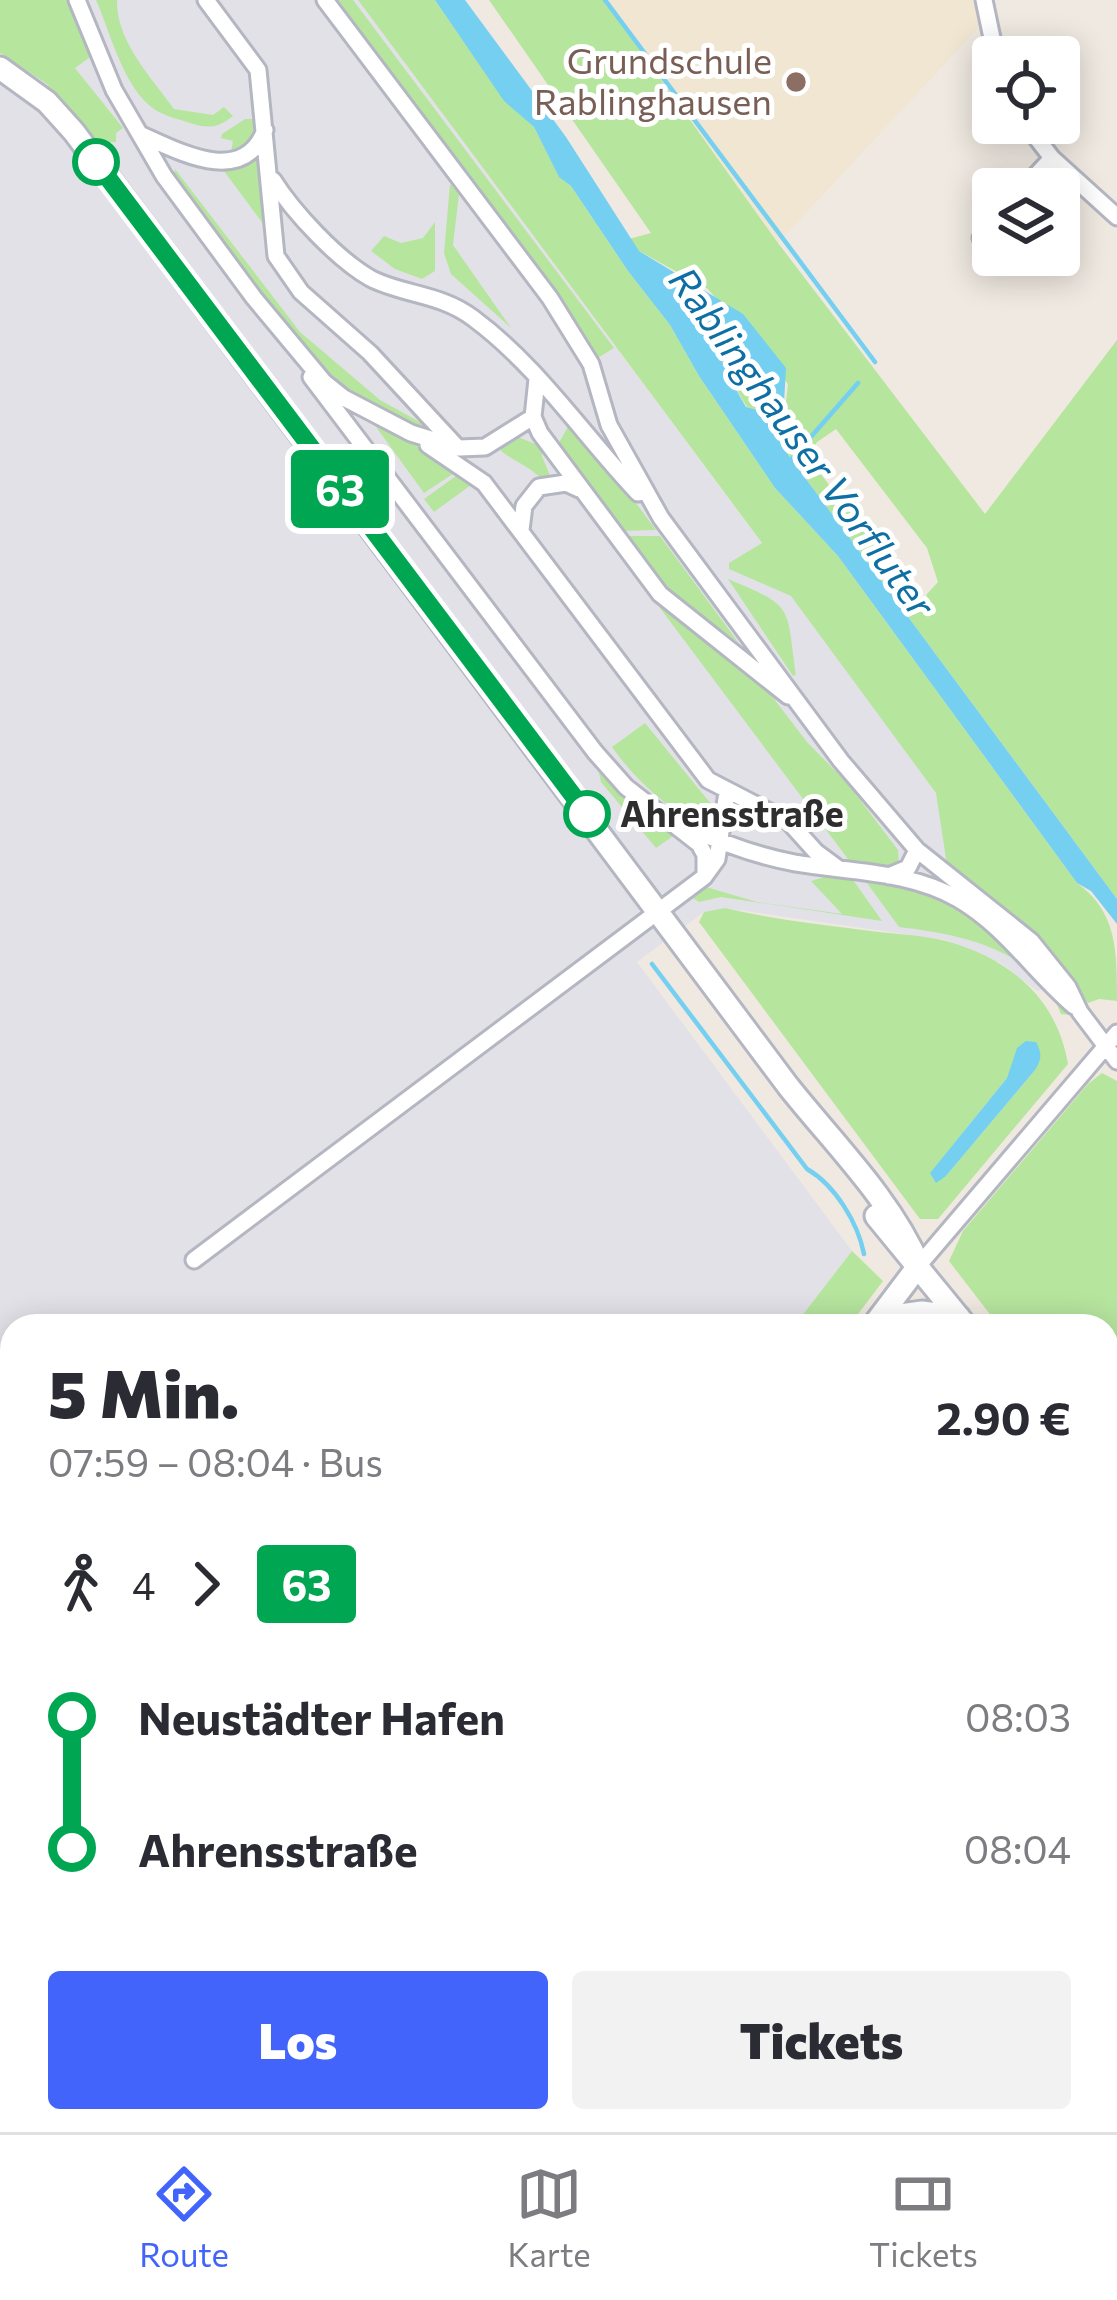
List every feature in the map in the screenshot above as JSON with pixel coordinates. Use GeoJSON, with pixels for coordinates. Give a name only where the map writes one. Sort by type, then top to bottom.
{"type":"FeatureCollection","features":[{"type":"Feature","properties":{"kind":"street"},"geometry":{"type":"LineString","coordinates":[[77,0],[114,90],[164,176],[301,358],[319,390],[596,752],[626,787],[699,844],[705,855],[704,877]]}},
{"type":"Feature","properties":{"kind":"street"},"geometry":{"type":"LineString","coordinates":[[206,0],[258,70],[276,256],[301,292],[370,353],[459,448],[708,780],[789,822],[838,869]]}},
{"type":"Feature","properties":{"kind":"street"},"geometry":{"type":"LineString","coordinates":[[325,0],[550,298],[591,364],[609,425],[661,518]]}},
{"type":"Feature","properties":{"kind":"street"},"geometry":{"type":"LineString","coordinates":[[984,0],[992,36]]}},
{"type":"Feature","properties":{"kind":"street"},"geometry":{"type":"LineString","coordinates":[[0,68],[47,102],[74,132],[905,1233],[919,1265],[957,1314]]}},
{"type":"Feature","properties":{"kind":"street"},"geometry":{"type":"LineString","coordinates":[[140,133],[179,152],[229,163],[252,152],[266,128]]}},
{"type":"Feature","properties":{"kind":"street"},"geometry":{"type":"LineString","coordinates":[[1041,144],[1117,217]]}},
{"type":"Feature","properties":{"kind":"street"},"geometry":{"type":"LineString","coordinates":[[1043,168],[1052,158]]}},
{"type":"Feature","properties":{"kind":"street"},"geometry":{"type":"LineString","coordinates":[[268,173],[308,224],[368,277],[448,303],[471,316],[516,355],[661,518],[800,705],[917,850],[1031,941],[1068,986],[1080,1012]]}},
{"type":"Feature","properties":{"kind":"street"},"geometry":{"type":"LineString","coordinates":[[301,358],[344,398],[411,433],[484,483]]}},
{"type":"Feature","properties":{"kind":"street"},"geometry":{"type":"LineString","coordinates":[[537,379],[533,417],[579,489],[660,594],[800,705]]}},
{"type":"Feature","properties":{"kind":"street"},"geometry":{"type":"LineString","coordinates":[[411,433],[459,448],[485,447],[533,417]]}},
{"type":"Feature","properties":{"kind":"street"},"geometry":{"type":"LineString","coordinates":[[521,530],[524,506],[539,487],[566,483],[579,489]]}},
{"type":"Feature","properties":{"kind":"street"},"geometry":{"type":"LineString","coordinates":[[194,1260],[704,877],[717,860],[727,792]]}},
{"type":"Feature","properties":{"kind":"street"},"geometry":{"type":"LineString","coordinates":[[650,806],[720,843],[768,857],[889,876],[939,890],[982,916],[1022,950],[1057,992],[1111,1040],[1117,1061]]}},
{"type":"Feature","properties":{"kind":"street"},"geometry":{"type":"LineString","coordinates":[[889,876],[908,868],[917,850]]}},
{"type":"Feature","properties":{"kind":"street"},"geometry":{"type":"LineString","coordinates":[[882,1314],[1111,1040]]}},
{"type":"Feature","properties":{"kind":"shaded area"},"geometry":{"type":"Polygon","coordinates":[[[0,0],[358,0],[1081,979],[1037,991],[1001,963],[945,940],[725,908],[704,912],[637,962],[852,1251],[803,1314],[0,1314],[0,0]]]}},
{"type":"Feature","properties":{"kind":"shaded area","name":"Grundschule Rablinghausen"},"geometry":{"type":"Polygon","coordinates":[[[604,0],[973,0],[980,26],[778,243],[604,0]]]}},
{"type":"Feature","properties":{"kind":"green space"},"geometry":{"type":"Polygon","coordinates":[[[0,0],[72,0],[93,55],[75,68],[123,128],[116,133],[116,142],[97,143],[47,84],[0,53],[0,0]]]}},
{"type":"Feature","properties":{"kind":"green space"},"geometry":{"type":"Polygon","coordinates":[[[96,0],[117,0],[129,44],[174,109],[213,115],[224,107],[233,116],[218,125],[203,126],[154,109],[126,74],[96,0]]]}},
{"type":"Feature","properties":{"kind":"green space"},"geometry":{"type":"Polygon","coordinates":[[[336,0],[353,0],[614,348],[596,359],[561,300],[336,0]]]}},
{"type":"Feature","properties":{"kind":"green space"},"geometry":{"type":"Polygon","coordinates":[[[358,0],[435,0],[504,100],[534,127],[559,176],[571,186],[670,325],[775,488],[838,556],[1077,883],[1100,906],[1115,949],[1117,1001],[1088,1003],[1040,942],[947,865],[936,793],[791,596],[729,569],[729,563],[762,543],[358,0]]]}},
{"type":"Feature","properties":{"kind":"green space"},"geometry":{"type":"Polygon","coordinates":[[[489,0],[604,0],[778,243],[985,514],[1117,340],[1117,899],[786,452],[782,437],[788,384],[708,289],[639,251],[629,239],[651,233],[489,0]],[[836,429],[817,442],[808,457],[922,608],[938,582],[927,548],[836,429]]]}},
{"type":"Feature","properties":{"kind":"green space"},"geometry":{"type":"Polygon","coordinates":[[[245,119],[258,119],[249,144],[231,152],[233,141],[221,138],[222,134],[245,119]]]}},
{"type":"Feature","properties":{"kind":"green space"},"geometry":{"type":"Polygon","coordinates":[[[261,150],[266,224],[264,225],[221,167],[261,150]]]}},
{"type":"Feature","properties":{"kind":"green space"},"geometry":{"type":"Polygon","coordinates":[[[175,169],[300,332],[380,400],[427,426],[425,430],[352,393],[310,359],[174,175],[175,169]]]}},
{"type":"Feature","properties":{"kind":"green space"},"geometry":{"type":"Polygon","coordinates":[[[450,184],[459,194],[453,245],[511,328],[451,274],[444,253],[450,184]]]}},
{"type":"Feature","properties":{"kind":"green space"},"geometry":{"type":"Polygon","coordinates":[[[435,222],[435,271],[422,279],[395,269],[371,251],[384,236],[401,243],[423,238],[435,222]]]}},
{"type":"Feature","properties":{"kind":"green space"},"geometry":{"type":"Polygon","coordinates":[[[710,333],[754,364],[772,391],[768,403],[758,410],[747,407],[710,333]]]}},
{"type":"Feature","properties":{"kind":"green space"},"geometry":{"type":"Polygon","coordinates":[[[573,418],[656,530],[620,531],[557,446],[573,418]]]}},
{"type":"Feature","properties":{"kind":"green space"},"geometry":{"type":"Polygon","coordinates":[[[371,420],[422,445],[459,470],[424,493],[371,420]]]}},
{"type":"Feature","properties":{"kind":"green space"},"geometry":{"type":"Polygon","coordinates":[[[513,435],[543,447],[551,478],[543,480],[501,451],[513,435]]]}},
{"type":"Feature","properties":{"kind":"green space"},"geometry":{"type":"Polygon","coordinates":[[[456,476],[465,476],[471,485],[434,512],[424,499],[456,476]]]}},
{"type":"Feature","properties":{"kind":"green space"},"geometry":{"type":"Polygon","coordinates":[[[623,536],[660,536],[738,642],[666,591],[623,536]]]}},
{"type":"Feature","properties":{"kind":"green space"},"geometry":{"type":"Polygon","coordinates":[[[728,579],[765,596],[783,611],[796,675],[793,676],[728,579]]]}},
{"type":"Feature","properties":{"kind":"green space"},"geometry":{"type":"Polygon","coordinates":[[[658,600],[755,674],[807,742],[848,784],[898,850],[899,864],[890,868],[851,863],[658,600]]]}},
{"type":"Feature","properties":{"kind":"green space"},"geometry":{"type":"Polygon","coordinates":[[[645,723],[711,804],[713,833],[657,796],[612,747],[645,723]]]}},
{"type":"Feature","properties":{"kind":"green space"},"geometry":{"type":"Polygon","coordinates":[[[602,772],[635,808],[673,836],[656,848],[601,782],[602,772]]]}},
{"type":"Feature","properties":{"kind":"green space"},"geometry":{"type":"Polygon","coordinates":[[[834,874],[851,877],[882,921],[721,897],[699,902],[693,898],[706,887],[757,902],[842,914],[811,881],[834,874]]]}},
{"type":"Feature","properties":{"kind":"green space"},"geometry":{"type":"Polygon","coordinates":[[[864,879],[950,898],[1024,958],[1071,1015],[1061,1014],[1034,974],[994,949],[946,934],[899,927],[864,879]]]}},
{"type":"Feature","properties":{"kind":"green space"},"geometry":{"type":"Polygon","coordinates":[[[725,908],[925,937],[969,948],[1009,970],[1041,1001],[1062,1040],[1068,1064],[938,1219],[920,1219],[699,922],[704,912],[725,908]],[[1035,1070],[1007,1078],[931,1172],[946,1176],[1035,1070]]]}},
{"type":"Feature","properties":{"kind":"green space"},"geometry":{"type":"Polygon","coordinates":[[[1102,1073],[1117,1081],[1117,1314],[990,1314],[949,1261],[963,1231],[1102,1073]]]}},
{"type":"Feature","properties":{"kind":"green space"},"geometry":{"type":"Polygon","coordinates":[[[852,1251],[883,1281],[858,1314],[803,1314],[852,1251]]]}},
{"type":"Feature","properties":{"kind":"water"},"geometry":{"type":"Polygon","coordinates":[[[435,0],[465,0],[566,137],[639,251],[743,314],[786,368],[782,437],[786,452],[1117,899],[1117,924],[1091,891],[1077,883],[838,556],[775,488],[670,325],[571,186],[559,177],[534,127],[504,101],[435,0]],[[710,333],[746,407],[758,410],[768,403],[772,391],[760,372],[730,343],[710,333]]]}},
{"type":"Feature","properties":{"kind":"water"},"geometry":{"type":"Polygon","coordinates":[[[1026,1041],[1036,1042],[1039,1049],[1035,1070],[936,1183],[930,1173],[1007,1078],[1017,1048],[1026,1041]]]}},
{"type":"Feature","properties":{"kind":"waterway"},"geometry":{"type":"LineString","coordinates":[[605,0],[875,362]]}},
{"type":"Feature","properties":{"kind":"waterway","name":"Rablinghauser Vorfluter"},"geometry":{"type":"LineString","coordinates":[[802,447],[858,383]]}},
{"type":"Feature","properties":{"kind":"waterway","name":"Rablinghauser Vorfluter"},"geometry":{"type":"LineString","coordinates":[[788,463],[798,452]]}},
{"type":"Feature","properties":{"kind":"waterway"},"geometry":{"type":"LineString","coordinates":[[652,964],[807,1169],[836,1195],[851,1218],[864,1254]]}},
{"type":"Feature","properties":{"kind":"bus line","name":"63"},"geometry":{"type":"LineString","coordinates":[[96,162],[587,814]]}},
{"type":"Feature","properties":{"kind":"place","name":"Grundschule Rablinghausen"},"geometry":{"type":"Point","coordinates":[796,82]}},
{"type":"Feature","properties":{"kind":"place","name":"Ahrensstraße"},"geometry":{"type":"Point","coordinates":[587,814]}}]}
